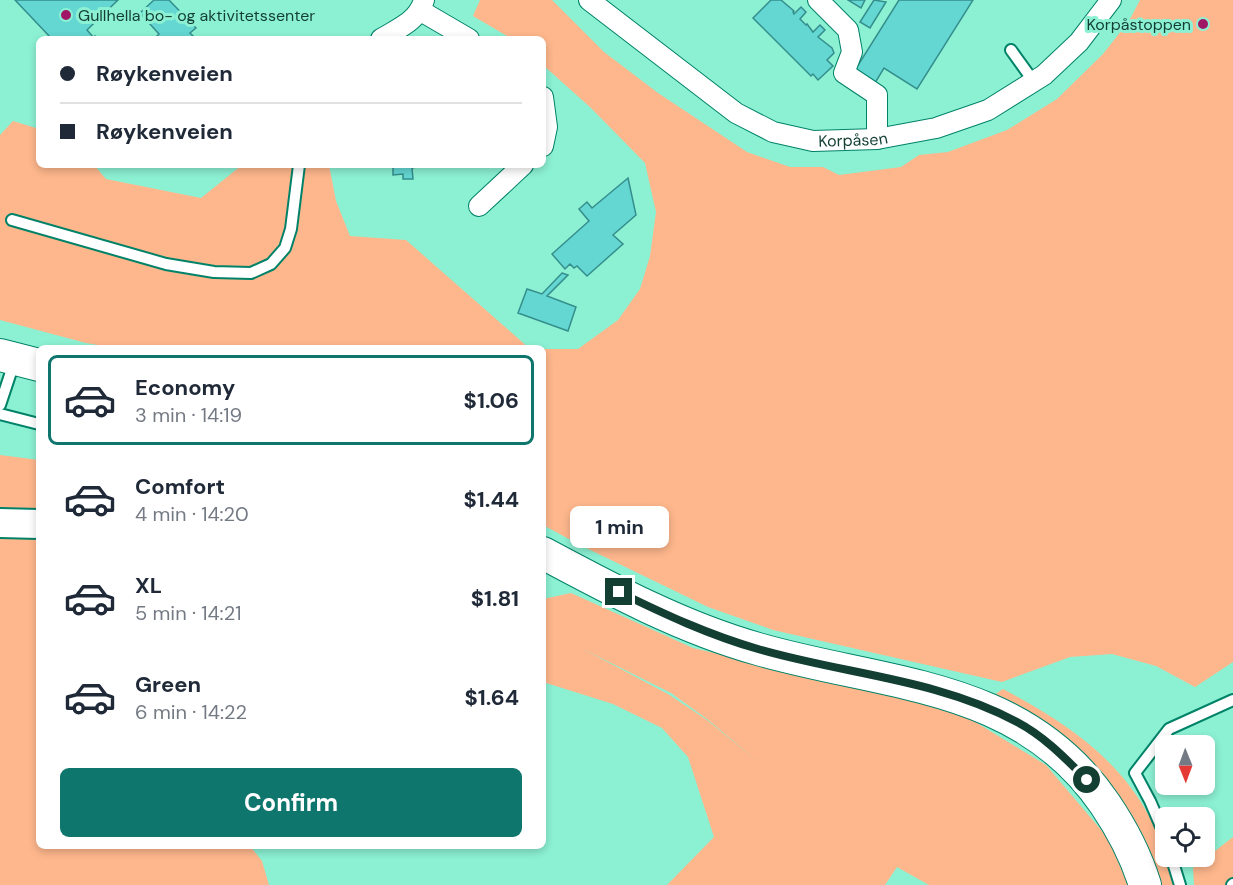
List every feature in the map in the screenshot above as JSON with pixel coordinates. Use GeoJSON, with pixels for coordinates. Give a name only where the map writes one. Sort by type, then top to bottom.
{"type":"FeatureCollection","features":[{"type":"Feature","properties":{"kind":"main road"},"geometry":{"type":"LineString","coordinates":[[0,523],[36,524]]}},
{"type":"Feature","properties":{"kind":"main road"},"geometry":{"type":"LineString","coordinates":[[546,556],[711,634],[776,654],[925,687],[982,706],[1017,722],[1045,741],[1087,780],[1125,836],[1145,885]]}},
{"type":"Feature","properties":{"kind":"street","name":"Korpåsen"},"geometry":{"type":"LineString","coordinates":[[589,0],[736,113],[773,132],[813,141],[877,139],[936,128],[988,110],[1034,82],[1079,42],[1111,0]]}},
{"type":"Feature","properties":{"kind":"street"},"geometry":{"type":"LineString","coordinates":[[818,0],[848,30],[852,52],[844,74],[877,95],[877,139]]}},
{"type":"Feature","properties":{"kind":"street"},"geometry":{"type":"LineString","coordinates":[[386,36],[407,24],[423,5],[465,36]]}},
{"type":"Feature","properties":{"kind":"street"},"geometry":{"type":"LineString","coordinates":[[479,206],[520,168]]}},
{"type":"Feature","properties":{"kind":"lane"},"geometry":{"type":"LineString","coordinates":[[1011,50],[1034,82]]}},
{"type":"Feature","properties":{"kind":"lane"},"geometry":{"type":"LineString","coordinates":[[12,220],[166,264],[214,272],[251,273],[271,264],[285,248],[291,229],[299,168]]}},
{"type":"Feature","properties":{"kind":"lane"},"geometry":{"type":"LineString","coordinates":[[0,405],[18,360]]}},
{"type":"Feature","properties":{"kind":"lane"},"geometry":{"type":"LineString","coordinates":[[0,414],[36,423]]}},
{"type":"Feature","properties":{"kind":"lane"},"geometry":{"type":"LineString","coordinates":[[1155,813],[1135,773],[1169,729],[1233,700]]}},
{"type":"Feature","properties":{"kind":"lane"},"geometry":{"type":"LineString","coordinates":[[1174,867],[1180,885]]}},
{"type":"Feature","properties":{"kind":"shaded area"},"geometry":{"type":"Polygon","coordinates":[[[480,0],[552,0],[604,52],[658,93],[747,152],[790,167],[823,167],[839,175],[901,167],[919,155],[948,152],[1007,130],[1057,99],[1103,54],[1129,21],[1140,0],[1233,0],[1233,662],[1195,687],[1156,666],[1112,654],[1070,657],[1002,682],[773,630],[708,607],[546,527],[546,349],[578,349],[618,320],[640,289],[650,256],[656,212],[645,163],[591,108],[546,68],[546,36],[507,36],[473,16],[480,0]]]}},
{"type":"Feature","properties":{"kind":"shaded area"},"geometry":{"type":"Polygon","coordinates":[[[13,121],[36,128],[36,168],[97,168],[106,179],[201,198],[238,168],[330,168],[336,201],[350,236],[406,240],[526,345],[98,345],[0,320],[0,135],[13,121]]]}},
{"type":"Feature","properties":{"kind":"shaded area"},"geometry":{"type":"Polygon","coordinates":[[[0,455],[36,460],[36,514],[0,513],[0,455]]]}},
{"type":"Feature","properties":{"kind":"shaded area"},"geometry":{"type":"Polygon","coordinates":[[[0,528],[36,531],[36,849],[252,849],[262,861],[269,885],[0,885],[0,528]]]}},
{"type":"Feature","properties":{"kind":"shaded area"},"geometry":{"type":"Polygon","coordinates":[[[571,593],[693,648],[954,709],[1046,765],[1108,838],[1128,885],[929,885],[897,867],[885,885],[667,885],[714,837],[688,757],[662,728],[613,704],[546,683],[546,598],[571,593]],[[581,648],[668,694],[707,720],[756,760],[707,719],[671,693],[581,648]]]}},
{"type":"Feature","properties":{"kind":"shaded area"},"geometry":{"type":"Polygon","coordinates":[[[1003,689],[1046,713],[1086,742],[1121,775],[1136,795],[1155,830],[1155,867],[1168,867],[1173,885],[1158,885],[1120,801],[1109,783],[1095,767],[1048,727],[994,695],[1003,689]]]}},
{"type":"Feature","properties":{"kind":"shaded area"},"geometry":{"type":"Polygon","coordinates":[[[1233,837],[1233,885],[1194,885],[1193,868],[1215,867],[1215,851],[1233,837]]]}},
{"type":"Feature","properties":{"kind":"building","name":"Gullhella bo- og aktivitetssenter"},"geometry":{"type":"Polygon","coordinates":[[[15,0],[118,0],[87,30],[92,36],[49,36],[15,0]]]}},
{"type":"Feature","properties":{"kind":"building","name":"Gullhella bo- og aktivitetssenter"},"geometry":{"type":"Polygon","coordinates":[[[154,0],[169,0],[196,28],[190,33],[193,36],[157,36],[159,34],[140,13],[154,0]]]}},
{"type":"Feature","properties":{"kind":"building"},"geometry":{"type":"Polygon","coordinates":[[[771,0],[781,0],[794,11],[794,14],[801,7],[806,12],[800,19],[813,32],[820,25],[825,30],[818,37],[832,48],[834,53],[827,60],[833,66],[818,80],[813,74],[811,76],[753,18],[771,0]]]}},
{"type":"Feature","properties":{"kind":"building"},"geometry":{"type":"Polygon","coordinates":[[[848,0],[865,0],[861,8],[848,0]]]}},
{"type":"Feature","properties":{"kind":"building"},"geometry":{"type":"Polygon","coordinates":[[[874,0],[886,2],[870,28],[860,22],[874,0]]]}},
{"type":"Feature","properties":{"kind":"building"},"geometry":{"type":"Polygon","coordinates":[[[899,0],[973,0],[917,89],[884,68],[875,83],[855,70],[899,0]]]}},
{"type":"Feature","properties":{"kind":"building"},"geometry":{"type":"Polygon","coordinates":[[[393,168],[412,168],[413,179],[403,179],[403,174],[393,175],[393,168]]]}},
{"type":"Feature","properties":{"kind":"building"},"geometry":{"type":"Polygon","coordinates":[[[628,178],[636,215],[613,235],[623,244],[587,276],[577,266],[574,268],[570,264],[565,269],[552,254],[589,221],[579,209],[587,202],[592,208],[628,178]]]}},
{"type":"Feature","properties":{"kind":"building"},"geometry":{"type":"Polygon","coordinates":[[[562,273],[568,275],[547,296],[576,307],[568,331],[518,313],[527,289],[542,294],[562,273]]]}},
{"type":"Feature","properties":{"kind":"place","name":"Gullhella bo- og aktivitetssenter"},"geometry":{"type":"Point","coordinates":[66,15]}},
{"type":"Feature","properties":{"kind":"place","name":"Korpåstoppen"},"geometry":{"type":"Point","coordinates":[1203,24]}},
{"type":"Feature","properties":{"kind":"route"},"geometry":{"type":"LineString","coordinates":[[619,592],[711,634],[757,649],[925,687],[982,706],[1017,722],[1045,741],[1087,780]]}}]}
